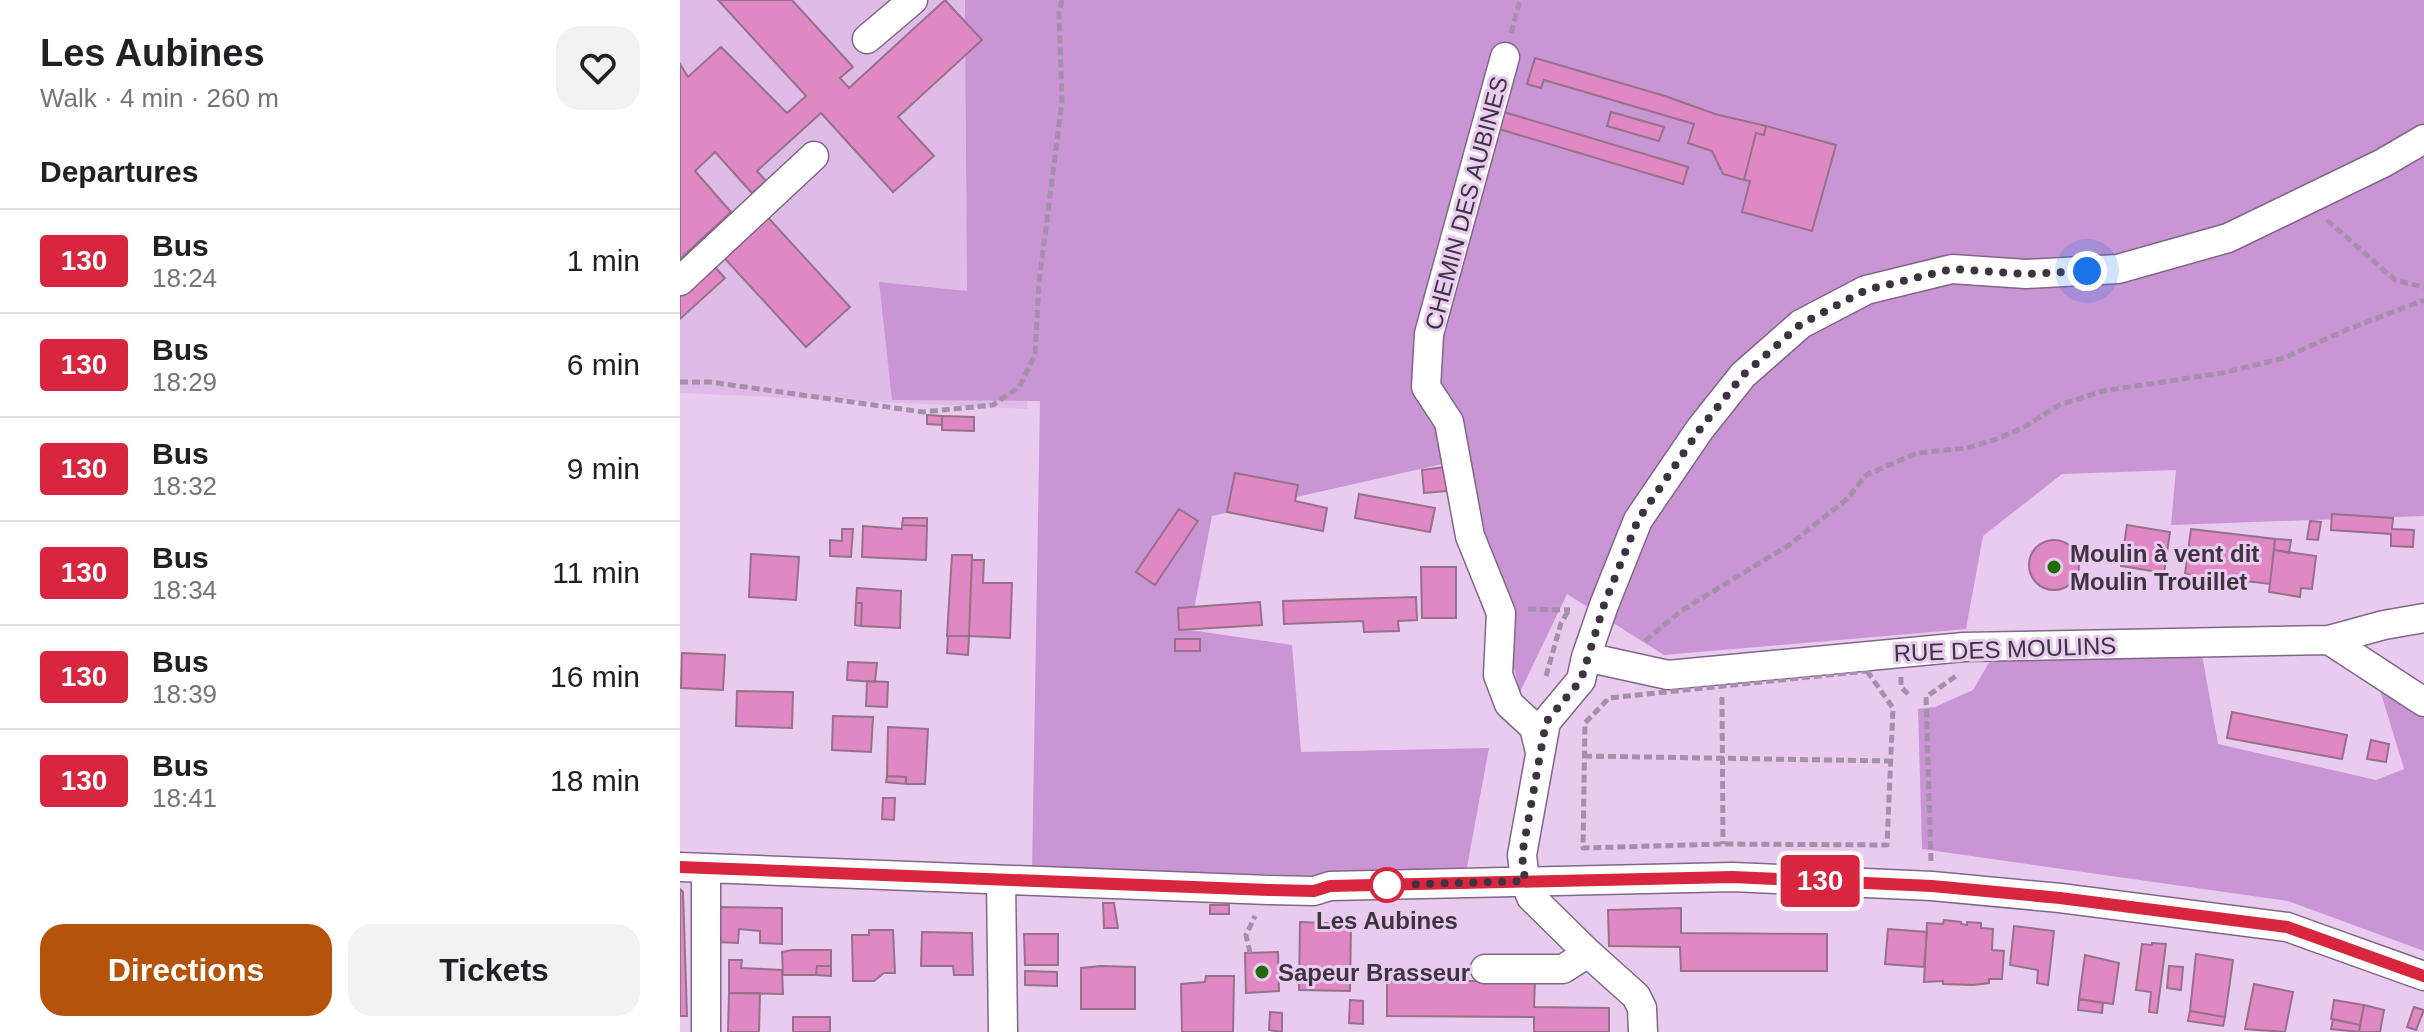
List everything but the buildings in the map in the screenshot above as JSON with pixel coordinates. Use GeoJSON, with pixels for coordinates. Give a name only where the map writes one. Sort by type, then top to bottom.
{"type":"FeatureCollection","features":[{"type":"Feature","properties":{"kind":"street"},"geometry":{"type":"LineString","coordinates":[[867,39],[913,0]]}},
{"type":"Feature","properties":{"kind":"street","name":"CHEMIN DES AUBINES"},"geometry":{"type":"LineString","coordinates":[[1505,57],[1429,334],[1426,387],[1449,422],[1470,536],[1501,613],[1498,675],[1509,704],[1534,727],[1540,752]]}},
{"type":"Feature","properties":{"kind":"street"},"geometry":{"type":"LineString","coordinates":[[1643,1032],[1642,1008],[1636,996],[1531,897],[1525,881],[1522,855],[1546,722],[1581,680],[1603,608],[1638,520],[1700,429],[1743,375],[1801,324],[1866,290],[1952,269],[2026,274],[2118,269],[2228,238],[2383,163],[2424,139]]}},
{"type":"Feature","properties":{"kind":"street"},"geometry":{"type":"LineString","coordinates":[[680,281],[814,156]]}},
{"type":"Feature","properties":{"kind":"street","name":"RUE DES MOULINS"},"geometry":{"type":"LineString","coordinates":[[1586,657],[1668,675],[1964,647],[2329,640],[2424,618]]}},
{"type":"Feature","properties":{"kind":"street"},"geometry":{"type":"LineString","coordinates":[[2329,640],[2424,702]]}},
{"type":"Feature","properties":{"kind":"street"},"geometry":{"type":"LineString","coordinates":[[706,1032],[693,868],[1314,891],[1330,886],[1733,877],[1932,886],[2060,898],[2287,927],[2424,976]]}},
{"type":"Feature","properties":{"kind":"street"},"geometry":{"type":"LineString","coordinates":[[1001,880],[1003,1032]]}},
{"type":"Feature","properties":{"kind":"street"},"geometry":{"type":"LineString","coordinates":[[1485,969],[1563,969],[1588,953]]}},
{"type":"Feature","properties":{"kind":"path"},"geometry":{"type":"LineString","coordinates":[[680,382],[710,382],[923,412],[993,405],[1019,387],[1035,355],[1039,283],[1062,101],[1059,13],[1062,0]]}},
{"type":"Feature","properties":{"kind":"path"},"geometry":{"type":"LineString","coordinates":[[2305,201],[2395,280],[2424,287]]}},
{"type":"Feature","properties":{"kind":"path"},"geometry":{"type":"LineString","coordinates":[[1615,663],[1681,611],[1789,545],[1847,499],[1866,475],[1917,453],[1967,448],[1997,439],[2024,427],[2059,405],[2103,391],[2222,373],[2284,358],[2424,300]]}},
{"type":"Feature","properties":{"kind":"path"},"geometry":{"type":"LineString","coordinates":[[1499,608],[1603,608]]}},
{"type":"Feature","properties":{"kind":"path"},"geometry":{"type":"LineString","coordinates":[[1525,719],[1534,703],[1533,694],[1547,674],[1561,623],[1569,610]]}},
{"type":"Feature","properties":{"kind":"path"},"geometry":{"type":"LineString","coordinates":[[1932,886],[1926,697],[1956,677],[1964,647]]}},
{"type":"Feature","properties":{"kind":"path"},"geometry":{"type":"LineString","coordinates":[[1867,671],[1893,708],[1887,845],[1723,844],[1583,848],[1585,723],[1609,698],[1722,686],[1867,671]]}},
{"type":"Feature","properties":{"kind":"path"},"geometry":{"type":"LineString","coordinates":[[1722,686],[1723,844]]}},
{"type":"Feature","properties":{"kind":"path"},"geometry":{"type":"LineString","coordinates":[[1584,756],[1891,761]]}},
{"type":"Feature","properties":{"kind":"path"},"geometry":{"type":"LineString","coordinates":[[1250,953],[1246,935],[1255,916],[1265,905],[1265,890]]}},
{"type":"Feature","properties":{"kind":"shaded area"},"geometry":{"type":"Polygon","coordinates":[[[680,0],[1037,0],[1027,409],[680,393],[680,0]]]}},
{"type":"Feature","properties":{"kind":"shaded area"},"geometry":{"type":"Polygon","coordinates":[[[965,0],[2424,0],[2424,516],[2171,525],[2176,470],[2062,474],[1983,536],[1966,629],[1664,655],[1567,594],[1520,692],[1460,460],[1212,516],[1190,630],[1292,645],[1301,752],[1489,748],[1465,878],[1032,870],[1040,401],[892,400],[879,282],[967,291],[965,0]]]}},
{"type":"Feature","properties":{"kind":"shaded area"},"geometry":{"type":"Polygon","coordinates":[[[2202,655],[2218,744],[2376,780],[2404,769],[2380,690],[2424,715],[2424,951],[2288,901],[1922,849],[1918,709],[1935,707],[1973,690],[1991,659],[2202,655]]]}},
{"type":"Feature","properties":{"kind":"bus line","name":"130"},"geometry":{"type":"LineString","coordinates":[[680,867],[1314,891],[1330,886],[1733,877],[1932,886],[2060,898],[2287,927],[2424,976]]}},
{"type":"Feature","properties":{"kind":"place","name":"Moulin à vent dit Moulin Trouillet"},"geometry":{"type":"Point","coordinates":[2054,567]}},
{"type":"Feature","properties":{"kind":"place","name":"Les Aubines"},"geometry":{"type":"Point","coordinates":[1387,885]}},
{"type":"Feature","properties":{"kind":"place","name":"Sapeur Brasseur"},"geometry":{"type":"Point","coordinates":[1262,972]}},
{"type":"Feature","properties":{"kind":"route"},"geometry":{"type":"LineString","coordinates":[[1387,885],[1525,881],[1522,855],[1546,722],[1581,680],[1604,605],[1638,520],[1700,429],[1743,375],[1762,358],[1801,324],[1866,290],[1952,269],[2026,274],[2087,271]]}}]}
